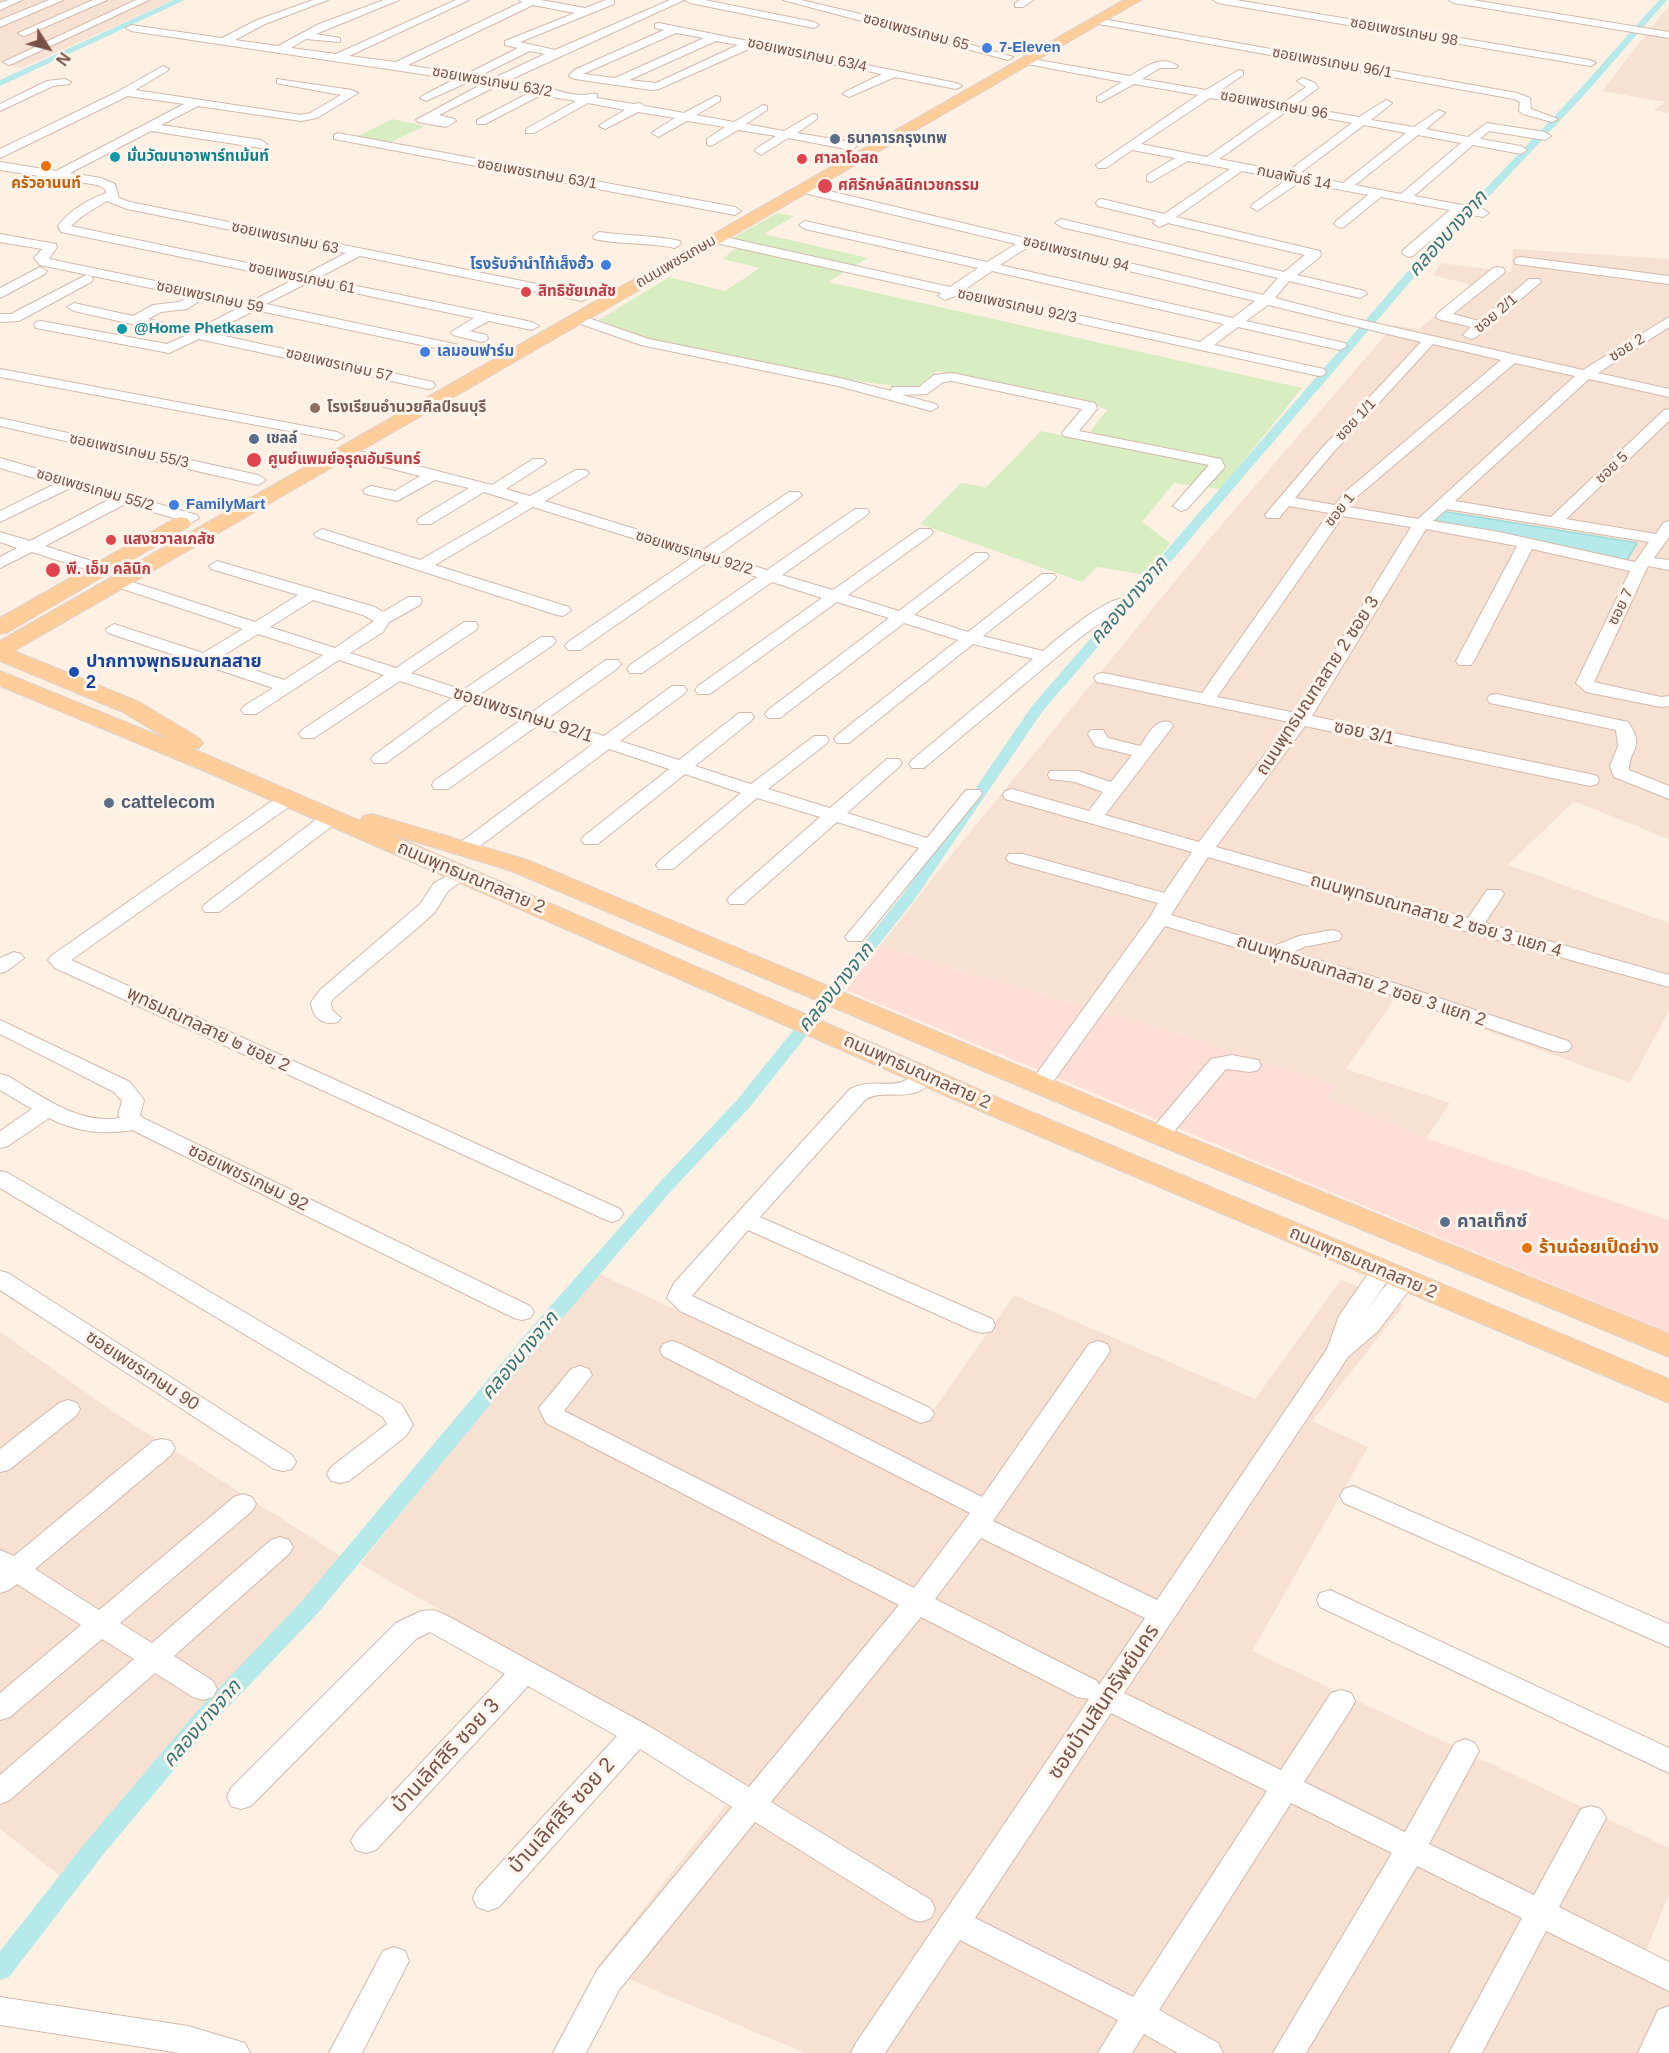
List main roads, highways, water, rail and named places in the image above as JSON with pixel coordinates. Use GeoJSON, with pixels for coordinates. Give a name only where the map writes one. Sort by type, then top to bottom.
{"type":"FeatureCollection","features":[{"type":"Feature","properties":{"kind":"main road","name":"ถนนเพชรเกษม"},"geometry":{"type":"LineString","coordinates":[[409,395],[428,385],[482,346],[532,326],[735,211],[801,185],[851,146],[1108,0]]}},
{"type":"Feature","properties":{"kind":"main road","name":"ถนนเพชรเกษม"},"geometry":{"type":"LineString","coordinates":[[0,652],[236,513],[340,444],[577,318],[716,239],[801,185],[1134,0]]}},
{"type":"Feature","properties":{"kind":"main road","name":"ถนนเพชรเกษม"},"geometry":{"type":"LineString","coordinates":[[311,450],[340,444],[353,426]]}},
{"type":"Feature","properties":{"kind":"main road"},"geometry":{"type":"LineString","coordinates":[[239,491],[276,470]]}},
{"type":"Feature","properties":{"kind":"main road"},"geometry":{"type":"LineString","coordinates":[[0,627],[211,507],[236,513]]}},
{"type":"Feature","properties":{"kind":"main road","name":"ถนนพุทธมณฑลสาย 2"},"geometry":{"type":"LineString","coordinates":[[0,652],[131,707],[212,755],[299,795],[370,820],[518,865],[1159,1135],[1669,1346]]}},
{"type":"Feature","properties":{"kind":"main road","name":"ถนนพุทธมณฑลสาย 2"},"geometry":{"type":"LineString","coordinates":[[0,678],[215,767],[329,819],[538,906],[925,1076],[1669,1392]]}},
{"type":"Feature","properties":{"kind":"main road"},"geometry":{"type":"LineString","coordinates":[[456,873],[473,851]]}},
{"type":"Feature","properties":{"kind":"water"},"geometry":{"type":"Polygon","coordinates":[[[1441,511],[1637,543],[1625,563],[1431,520],[1441,511]]]}},
{"type":"Feature","properties":{"kind":"waterway"},"geometry":{"type":"LineString","coordinates":[[0,83],[181,0]]}},
{"type":"Feature","properties":{"kind":"waterway","name":"คลองบางจาก"},"geometry":{"type":"LineString","coordinates":[[0,1969],[98,1844],[207,1715],[310,1607],[539,1332],[666,1186],[743,1104],[910,896],[1037,709],[1418,266],[1583,91],[1663,0]]}},
{"type":"Feature","properties":{"kind":"place","name":"7-Eleven"},"geometry":{"type":"Point","coordinates":[987,48]}},
{"type":"Feature","properties":{"kind":"place","name":"ธนาคารกรุงเทพ"},"geometry":{"type":"Point","coordinates":[835,139]}},
{"type":"Feature","properties":{"kind":"place","name":"มั่นวัฒนาอาพาร์ทเม้นท์"},"geometry":{"type":"Point","coordinates":[115,157]}},
{"type":"Feature","properties":{"kind":"place","name":"ศาลาโอสถ"},"geometry":{"type":"Point","coordinates":[802,159]}},
{"type":"Feature","properties":{"kind":"place","name":"ครัวอานนท์"},"geometry":{"type":"Point","coordinates":[46,166]}},
{"type":"Feature","properties":{"kind":"place","name":"ศศิรักษ์คลินิกเวชกรรม"},"geometry":{"type":"Point","coordinates":[825,186]}},
{"type":"Feature","properties":{"kind":"place","name":"โรงรับจำนำไท้เส็งฮั้ว"},"geometry":{"type":"Point","coordinates":[606,265]}},
{"type":"Feature","properties":{"kind":"place","name":"สิทธิชัยเภสัช"},"geometry":{"type":"Point","coordinates":[526,292]}},
{"type":"Feature","properties":{"kind":"place","name":"@Home Phetkasem"},"geometry":{"type":"Point","coordinates":[122,329]}},
{"type":"Feature","properties":{"kind":"place","name":"เลมอนฟาร์ม"},"geometry":{"type":"Point","coordinates":[425,352]}},
{"type":"Feature","properties":{"kind":"place","name":"โรงเรียนอำนวยศิลป์ธนบุรี"},"geometry":{"type":"Point","coordinates":[315,408]}},
{"type":"Feature","properties":{"kind":"place","name":"เชลล์"},"geometry":{"type":"Point","coordinates":[254,439]}},
{"type":"Feature","properties":{"kind":"place","name":"ศูนย์แพมย์อรุณอัมรินทร์"},"geometry":{"type":"Point","coordinates":[254,460]}},
{"type":"Feature","properties":{"kind":"place","name":"FamilyMart"},"geometry":{"type":"Point","coordinates":[174,505]}},
{"type":"Feature","properties":{"kind":"place","name":"แสงชวาลเภสัช"},"geometry":{"type":"Point","coordinates":[111,540]}},
{"type":"Feature","properties":{"kind":"place","name":"พี. เอ็ม คลินิก"},"geometry":{"type":"Point","coordinates":[53,570]}},
{"type":"Feature","properties":{"kind":"place","name":"ปากทางพุทธมณฑลสาย 2"},"geometry":{"type":"Point","coordinates":[74,672]}},
{"type":"Feature","properties":{"kind":"place","name":"cattelecom"},"geometry":{"type":"Point","coordinates":[109,803]}},
{"type":"Feature","properties":{"kind":"place","name":"คาลเท็กซ์"},"geometry":{"type":"Point","coordinates":[1445,1222]}},
{"type":"Feature","properties":{"kind":"place","name":"ร้านฉ๋อยเป็ดย่าง"},"geometry":{"type":"Point","coordinates":[1527,1248]}}]}
